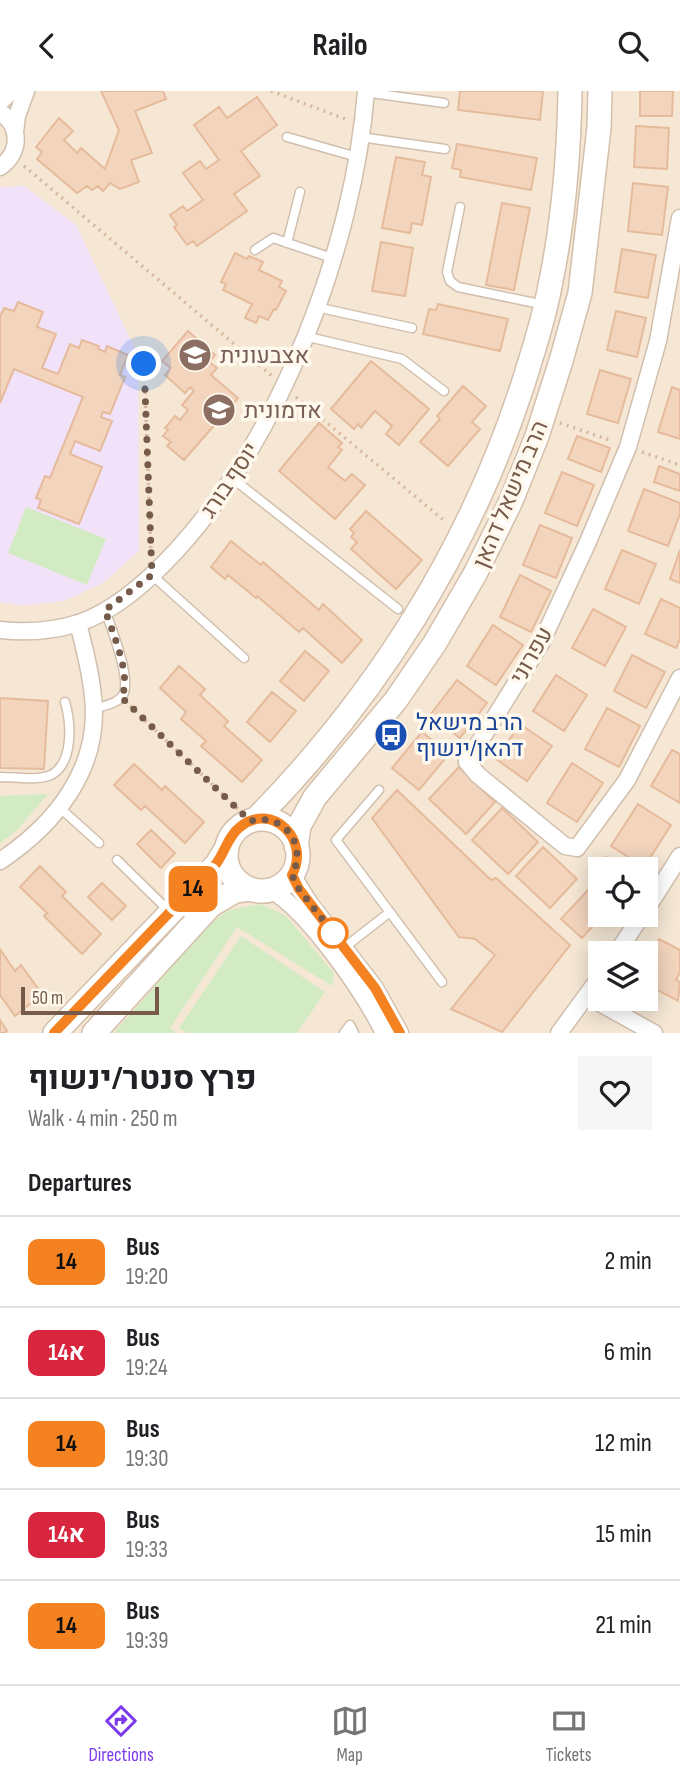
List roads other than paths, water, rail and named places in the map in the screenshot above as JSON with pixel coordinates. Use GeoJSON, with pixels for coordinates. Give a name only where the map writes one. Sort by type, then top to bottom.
{"type":"FeatureCollection","features":[{"type":"Feature","properties":{"kind":"street"},"geometry":{"type":"LineString","coordinates":[[0,102],[12,91]]}},
{"type":"Feature","properties":{"kind":"street"},"geometry":{"type":"LineString","coordinates":[[6,161],[16,146],[15,132],[26,91]]}},
{"type":"Feature","properties":{"kind":"street","name":"הרב מישאל דהאן"},"geometry":{"type":"LineString","coordinates":[[253,820],[300,773],[372,682],[410,627],[449,560],[484,489],[509,426],[550,287],[560,217],[570,91]]}},
{"type":"Feature","properties":{"kind":"street","name":"הרב מישאל דהאן"},"geometry":{"type":"LineString","coordinates":[[296,846],[299,826],[315,797],[396,699],[435,643],[475,574],[511,501],[537,436],[580,293],[599,128],[600,91]]}},
{"type":"Feature","properties":{"kind":"street","name":"יוסף בורג"},"geometry":{"type":"LineString","coordinates":[[0,630],[40,631],[78,623],[105,610],[152,575],[204,519],[232,478],[257,438],[283,386],[316,307],[343,219],[357,157],[364,92]]}},
{"type":"Feature","properties":{"kind":"street"},"geometry":{"type":"LineString","coordinates":[[0,112],[9,119],[15,132]]}},
{"type":"Feature","properties":{"kind":"street","name":"עפרוני"},"geometry":{"type":"LineString","coordinates":[[680,218],[658,341],[628,447],[541,643],[467,762],[478,775],[565,846],[578,848],[626,780],[680,678]]}},
{"type":"Feature","properties":{"kind":"street"},"geometry":{"type":"LineString","coordinates":[[0,861],[37,833],[60,808],[76,786],[87,759],[93,730],[93,709],[90,675],[78,623]]}},
{"type":"Feature","properties":{"kind":"street"},"geometry":{"type":"LineString","coordinates":[[55,1033],[216,864],[234,832],[253,820],[272,820],[290,832],[296,846],[297,861],[292,875],[279,887],[235,891],[211,905],[93,1033]]}},
{"type":"Feature","properties":{"kind":"street"},"geometry":{"type":"LineString","coordinates":[[226,849],[231,874],[239,883],[260,889],[292,905],[304,918],[342,966],[384,1033]]}},
{"type":"Feature","properties":{"kind":"street"},"geometry":{"type":"LineString","coordinates":[[658,891],[680,856]]}},
{"type":"Feature","properties":{"kind":"street"},"geometry":{"type":"LineString","coordinates":[[292,875],[310,904],[375,988],[400,1033]]}},
{"type":"Feature","properties":{"kind":"street"},"geometry":{"type":"LineString","coordinates":[[559,1033],[587,996],[654,1033]]}},
{"type":"Feature","properties":{"kind":"lane"},"geometry":{"type":"LineString","coordinates":[[364,92],[444,103]]}},
{"type":"Feature","properties":{"kind":"lane"},"geometry":{"type":"LineString","coordinates":[[361,131],[445,149]]}},
{"type":"Feature","properties":{"kind":"lane"},"geometry":{"type":"LineString","coordinates":[[287,137],[357,157]]}},
{"type":"Feature","properties":{"kind":"lane"},"geometry":{"type":"LineString","coordinates":[[287,243],[300,192]]}},
{"type":"Feature","properties":{"kind":"lane"},"geometry":{"type":"LineString","coordinates":[[460,207],[447,272],[450,281],[458,287],[545,305]]}},
{"type":"Feature","properties":{"kind":"lane"},"geometry":{"type":"LineString","coordinates":[[255,250],[273,238],[332,258]]}},
{"type":"Feature","properties":{"kind":"lane"},"geometry":{"type":"LineString","coordinates":[[316,307],[412,328]]}},
{"type":"Feature","properties":{"kind":"lane"},"geometry":{"type":"LineString","coordinates":[[304,336],[402,359],[444,391]]}},
{"type":"Feature","properties":{"kind":"lane"},"geometry":{"type":"LineString","coordinates":[[232,478],[398,609]]}},
{"type":"Feature","properties":{"kind":"lane"},"geometry":{"type":"LineString","coordinates":[[152,575],[244,658]]}},
{"type":"Feature","properties":{"kind":"lane"},"geometry":{"type":"LineString","coordinates":[[93,709],[121,697],[125,689],[125,675],[105,610]]}},
{"type":"Feature","properties":{"kind":"lane"},"geometry":{"type":"LineString","coordinates":[[0,776],[41,777],[56,771],[67,747],[69,727],[65,702]]}},
{"type":"Feature","properties":{"kind":"lane"},"geometry":{"type":"LineString","coordinates":[[379,790],[336,840],[442,982]]}},
{"type":"Feature","properties":{"kind":"lane"},"geometry":{"type":"LineString","coordinates":[[60,808],[99,843]]}},
{"type":"Feature","properties":{"kind":"lane"},"geometry":{"type":"LineString","coordinates":[[117,860],[170,913]]}},
{"type":"Feature","properties":{"kind":"lane"},"geometry":{"type":"LineString","coordinates":[[345,947],[390,912]]}},
{"type":"Feature","properties":{"kind":"lane"},"geometry":{"type":"LineString","coordinates":[[344,1033],[350,1025],[354,1033]]}},
{"type":"Feature","properties":{"kind":"place","name":"אצבעונית"},"geometry":{"type":"Point","coordinates":[195,355]}},
{"type":"Feature","properties":{"kind":"place","name":"אדמונית"},"geometry":{"type":"Point","coordinates":[219,410]}},
{"type":"Feature","properties":{"kind":"place","name":"הרב מישאל דהאן/ינשוף"},"geometry":{"type":"Point","coordinates":[391,735]}}]}
